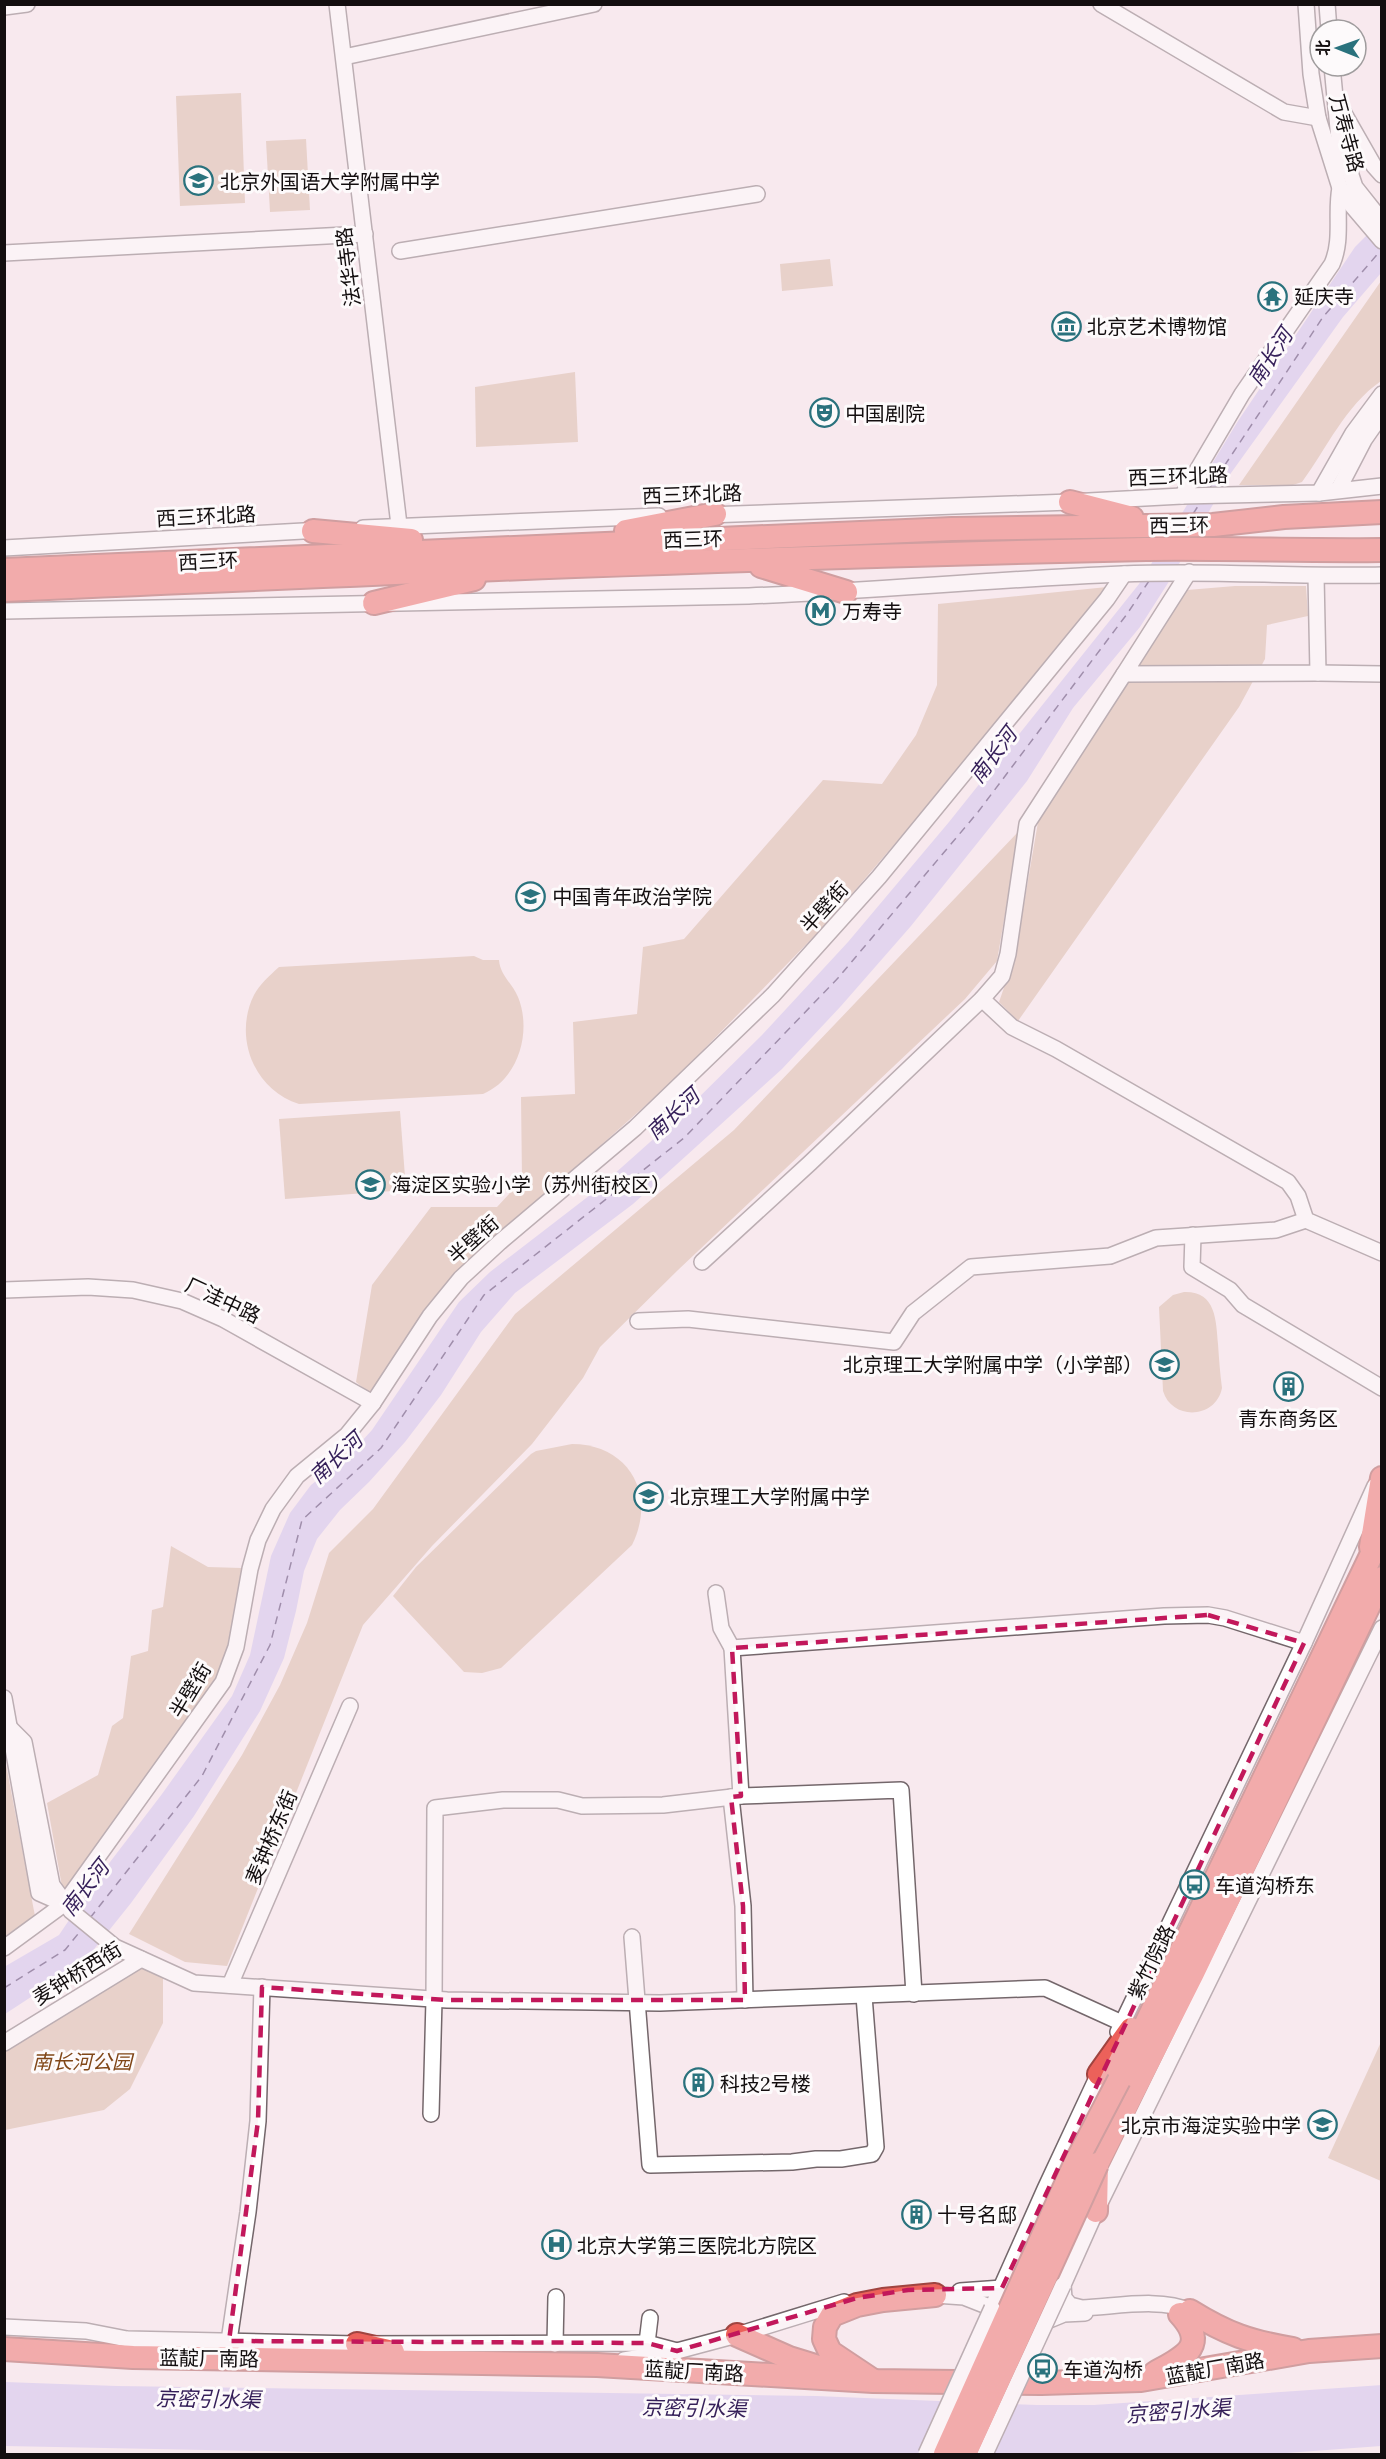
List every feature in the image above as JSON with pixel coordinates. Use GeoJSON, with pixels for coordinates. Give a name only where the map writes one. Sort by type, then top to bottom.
{"type":"FeatureCollection","features":[{"type":"Feature","properties":{"kind":"highway"},"geometry":{"type":"LineString","coordinates":[[1070,502],[1163,525]]}},
{"type":"Feature","properties":{"kind":"highway","name":"西三环"},"geometry":{"type":"LineString","coordinates":[[4,590],[184,572],[499,547],[952,529],[1213,525],[1284,517],[1382,512]]}},
{"type":"Feature","properties":{"kind":"highway"},"geometry":{"type":"LineString","coordinates":[[548,545],[715,514]]}},
{"type":"Feature","properties":{"kind":"highway"},"geometry":{"type":"LineString","coordinates":[[1213,525],[1284,527],[1382,525]]}},
{"type":"Feature","properties":{"kind":"highway"},"geometry":{"type":"LineString","coordinates":[[313,531],[499,547]]}},
{"type":"Feature","properties":{"kind":"highway","name":"西三环"},"geometry":{"type":"LineString","coordinates":[[4,570],[184,572],[526,566],[1148,549],[1281,552],[1381,546]]}},
{"type":"Feature","properties":{"kind":"highway"},"geometry":{"type":"LineString","coordinates":[[742,560],[846,592]]}},
{"type":"Feature","properties":{"kind":"highway"},"geometry":{"type":"LineString","coordinates":[[374,603],[526,566]]}},
{"type":"Feature","properties":{"kind":"highway"},"geometry":{"type":"LineString","coordinates":[[1370,1558],[1382,1478]]}},
{"type":"Feature","properties":{"kind":"highway","name":"紫竹院路"},"geometry":{"type":"LineString","coordinates":[[1109,2077],[1170,1975],[1382,1533]]}},
{"type":"Feature","properties":{"kind":"highway"},"geometry":{"type":"LineString","coordinates":[[965,2454],[1097,2164],[1193,1973],[1382,1578]]}},
{"type":"Feature","properties":{"kind":"highway"},"geometry":{"type":"LineString","coordinates":[[945,2454],[1076,2164],[1109,2077]]}},
{"type":"Feature","properties":{"kind":"highway"},"geometry":{"type":"LineString","coordinates":[[1096,2211],[1097,2164]]}},
{"type":"Feature","properties":{"kind":"highway"},"geometry":{"type":"LineString","coordinates":[[873,2381],[830,2352],[824,2339],[825,2327],[832,2315],[883,2300],[935,2293]]}},
{"type":"Feature","properties":{"kind":"highway"},"geometry":{"type":"LineString","coordinates":[[1185,2312],[1240,2338],[1309,2351]]}},
{"type":"Feature","properties":{"kind":"highway"},"geometry":{"type":"LineString","coordinates":[[1141,2380],[1189,2352],[1193,2341],[1185,2312]]}},
{"type":"Feature","properties":{"kind":"highway"},"geometry":{"type":"LineString","coordinates":[[737,2335],[797,2361],[873,2381]]}},
{"type":"Feature","properties":{"kind":"highway"},"geometry":{"type":"LineString","coordinates":[[357,2344],[438,2363]]}},
{"type":"Feature","properties":{"kind":"highway","name":"蓝靛厂南路"},"geometry":{"type":"LineString","coordinates":[[4,2349],[133,2357],[597,2365],[873,2381],[1041,2383],[1141,2380],[1309,2351],[1382,2346]]}},
{"type":"Feature","properties":{"kind":"street"},"geometry":{"type":"LineString","coordinates":[[4,7],[27,4]]}},
{"type":"Feature","properties":{"kind":"street","name":"法华寺路"},"geometry":{"type":"LineString","coordinates":[[337,4],[399,525]]}},
{"type":"Feature","properties":{"kind":"street"},"geometry":{"type":"LineString","coordinates":[[344,57],[594,4]]}},
{"type":"Feature","properties":{"kind":"street"},"geometry":{"type":"LineString","coordinates":[[1101,4],[1284,112],[1318,118]]}},
{"type":"Feature","properties":{"kind":"street","name":"万寿寺路"},"geometry":{"type":"LineString","coordinates":[[1306,4],[1311,74],[1318,118],[1341,188],[1376,222]]}},
{"type":"Feature","properties":{"kind":"street","name":"万寿寺路"},"geometry":{"type":"LineString","coordinates":[[1333,78],[1340,139],[1354,187],[1376,222]]}},
{"type":"Feature","properties":{"kind":"street"},"geometry":{"type":"LineString","coordinates":[[1335,98],[1374,166],[1382,175]]}},
{"type":"Feature","properties":{"kind":"street"},"geometry":{"type":"LineString","coordinates":[[1182,496],[1242,394],[1332,264],[1337,253],[1338,201],[1341,188]]}},
{"type":"Feature","properties":{"kind":"street"},"geometry":{"type":"LineString","coordinates":[[400,250],[758,194]]}},
{"type":"Feature","properties":{"kind":"street"},"geometry":{"type":"LineString","coordinates":[[1376,222],[1382,241]]}},
{"type":"Feature","properties":{"kind":"street"},"geometry":{"type":"LineString","coordinates":[[4,253],[365,234]]}},
{"type":"Feature","properties":{"kind":"street"},"geometry":{"type":"LineString","coordinates":[[1319,493],[1353,433],[1382,394]]}},
{"type":"Feature","properties":{"kind":"street"},"geometry":{"type":"LineString","coordinates":[[1338,490],[1364,440],[1382,414]]}},
{"type":"Feature","properties":{"kind":"street","name":"西三环北路"},"geometry":{"type":"LineString","coordinates":[[4,548],[399,525],[1070,502],[1235,494],[1319,493],[1382,486]]}},
{"type":"Feature","properties":{"kind":"street"},"geometry":{"type":"LineString","coordinates":[[702,1262],[982,999],[1002,976],[1008,954],[1027,824],[1189,573]]}},
{"type":"Feature","properties":{"kind":"street"},"geometry":{"type":"LineString","coordinates":[[4,611],[749,597],[846,592],[985,580],[1129,574],[1316,576],[1382,574]]}},
{"type":"Feature","properties":{"kind":"street","name":"半壁街"},"geometry":{"type":"LineString","coordinates":[[4,1948],[68,1908],[223,1682],[236,1647],[250,1569],[258,1540],[273,1509],[297,1476],[347,1435],[372,1403],[430,1316],[461,1278],[500,1242],[635,1128],[780,986],[879,877],[1129,574]]}},
{"type":"Feature","properties":{"kind":"street"},"geometry":{"type":"LineString","coordinates":[[1316,576],[1318,674]]}},
{"type":"Feature","properties":{"kind":"street"},"geometry":{"type":"LineString","coordinates":[[1124,674],[1382,674]]}},
{"type":"Feature","properties":{"kind":"street"},"geometry":{"type":"LineString","coordinates":[[982,999],[1012,1027],[1067,1055],[1288,1182],[1298,1196],[1306,1220]]}},
{"type":"Feature","properties":{"kind":"street"},"geometry":{"type":"LineString","coordinates":[[638,1321],[688,1319],[894,1342],[913,1313],[971,1267],[1110,1256],[1155,1238],[1276,1230],[1306,1220],[1382,1253]]}},
{"type":"Feature","properties":{"kind":"street"},"geometry":{"type":"LineString","coordinates":[[1193,1235],[1192,1267],[1230,1290],[1243,1305],[1382,1388]]}},
{"type":"Feature","properties":{"kind":"street","name":"厂洼中路"},"geometry":{"type":"LineString","coordinates":[[4,1290],[88,1287],[133,1290],[182,1300],[223,1319],[372,1403]]}},
{"type":"Feature","properties":{"kind":"street","name":"紫竹院路"},"geometry":{"type":"LineString","coordinates":[[926,2454],[1030,2221],[1109,2077],[1122,2023],[1304,1643],[1382,1471]]}},
{"type":"Feature","properties":{"kind":"street"},"geometry":{"type":"LineString","coordinates":[[717,1593],[721,1628],[732,1648],[745,2000]]}},
{"type":"Feature","properties":{"kind":"street"},"geometry":{"type":"LineString","coordinates":[[732,1648],[1164,1616],[1208,1615],[1225,1618],[1304,1643]]}},
{"type":"Feature","properties":{"kind":"street"},"geometry":{"type":"LineString","coordinates":[[985,2454],[1096,2211],[1382,1628]]}},
{"type":"Feature","properties":{"kind":"street"},"geometry":{"type":"LineString","coordinates":[[4,1698],[8,1735],[30,1832],[39,1893],[68,1908],[115,1947],[194,1983],[435,2000],[637,2003],[1045,1988],[1122,2023]]}},
{"type":"Feature","properties":{"kind":"street","name":"麦钟桥东街"},"geometry":{"type":"LineString","coordinates":[[230,1985],[350,1706]]}},
{"type":"Feature","properties":{"kind":"street"},"geometry":{"type":"LineString","coordinates":[[431,2114],[435,2000],[435,1808],[503,1800],[558,1800],[582,1806],[663,1805],[736,1796],[901,1790],[914,1994]]}},
{"type":"Feature","properties":{"kind":"street"},"geometry":{"type":"LineString","coordinates":[[632,1937],[650,2165],[792,2162],[841,2159],[872,2154],[876,2147],[864,1996]]}},
{"type":"Feature","properties":{"kind":"street","name":"麦钟桥西街"},"geometry":{"type":"LineString","coordinates":[[4,2043],[141,1959]]}},
{"type":"Feature","properties":{"kind":"street"},"geometry":{"type":"LineString","coordinates":[[229,2341],[248,2212],[258,2121],[262,1987]]}},
{"type":"Feature","properties":{"kind":"street"},"geometry":{"type":"LineString","coordinates":[[1063,2285],[1064,2298],[1070,2305],[1082,2308],[1118,2309]]}},
{"type":"Feature","properties":{"kind":"street"},"geometry":{"type":"LineString","coordinates":[[935,2293],[1002,2288]]}},
{"type":"Feature","properties":{"kind":"street"},"geometry":{"type":"LineString","coordinates":[[597,2365],[677,2351],[857,2298],[908,2290],[964,2297],[992,2308]]}},
{"type":"Feature","properties":{"kind":"street"},"geometry":{"type":"LineString","coordinates":[[555,2344],[556,2297]]}},
{"type":"Feature","properties":{"kind":"street"},"geometry":{"type":"LineString","coordinates":[[1047,2321],[1064,2314],[1160,2304],[1178,2305],[1185,2312]]}},
{"type":"Feature","properties":{"kind":"street"},"geometry":{"type":"LineString","coordinates":[[647,2343],[650,2318]]}},
{"type":"Feature","properties":{"kind":"street","name":"蓝靛厂南路"},"geometry":{"type":"LineString","coordinates":[[4,2327],[86,2331],[127,2339],[357,2344],[647,2343],[677,2351]]}},
{"type":"Feature","properties":{"kind":"highlighted area"},"geometry":{"type":"Polygon","coordinates":[[[1208,1615],[1304,1643],[1002,2288],[908,2290],[857,2298],[677,2351],[647,2343],[229,2341],[258,2121],[262,1987],[447,2000],[745,2000],[743,1906],[731,1797],[741,1796],[732,1648],[1208,1615]]]}},
{"type":"Feature","properties":{"kind":"green space"},"geometry":{"type":"Polygon","coordinates":[[[241,93],[245,203],[180,206],[176,96],[241,93]]]}},
{"type":"Feature","properties":{"kind":"green space"},"geometry":{"type":"Polygon","coordinates":[[[306,139],[310,210],[270,212],[266,141],[306,139]]]}},
{"type":"Feature","properties":{"kind":"green space"},"geometry":{"type":"Polygon","coordinates":[[[830,259],[833,286],[782,291],[780,264],[830,259]]]}},
{"type":"Feature","properties":{"kind":"green space"},"geometry":{"type":"Polygon","coordinates":[[[1381,281],[1381,381],[1368,391],[1347,415],[1302,482],[1293,485],[1239,485],[1381,281]]]}},
{"type":"Feature","properties":{"kind":"green space"},"geometry":{"type":"Polygon","coordinates":[[[575,372],[578,442],[476,447],[475,387],[575,372]]]}},
{"type":"Feature","properties":{"kind":"green space"},"geometry":{"type":"Polygon","coordinates":[[[1235,586],[1306,586],[1308,616],[1267,625],[1265,659],[1239,707],[1018,1021],[999,1002],[1015,956],[1038,822],[1187,590],[1235,586]]]}},
{"type":"Feature","properties":{"kind":"green space"},"geometry":{"type":"Polygon","coordinates":[[[1107,587],[956,772],[828,922],[672,1082],[459,1271],[369,1393],[356,1382],[372,1285],[431,1207],[497,1207],[522,1180],[521,1097],[575,1094],[573,1022],[637,1014],[643,947],[684,939],[823,780],[882,784],[916,735],[937,685],[938,604],[1107,587]]]}},
{"type":"Feature","properties":{"kind":"green space"},"geometry":{"type":"Polygon","coordinates":[[[1019,831],[997,961],[965,999],[678,1270],[600,1347],[583,1378],[532,1444],[432,1546],[363,1625],[227,1966],[185,1962],[129,1934],[242,1755],[280,1685],[307,1623],[329,1553],[373,1509],[515,1314],[734,1130],[1019,831]]]}},
{"type":"Feature","properties":{"kind":"green space"},"geometry":{"type":"Polygon","coordinates":[[[474,956],[483,960],[499,960],[502,970],[518,997],[524,1024],[523,1039],[514,1066],[495,1087],[483,1094],[299,1104],[283,1097],[259,1074],[247,1044],[248,1011],[256,991],[279,967],[474,956]]]}},
{"type":"Feature","properties":{"kind":"green space"},"geometry":{"type":"Polygon","coordinates":[[[400,1111],[406,1190],[285,1199],[279,1119],[400,1111]]]}},
{"type":"Feature","properties":{"kind":"green space"},"geometry":{"type":"Polygon","coordinates":[[[1184,1292],[1203,1296],[1212,1309],[1215,1317],[1222,1388],[1212,1406],[1194,1412],[1175,1408],[1163,1391],[1159,1307],[1173,1295],[1184,1292]]]}},
{"type":"Feature","properties":{"kind":"green space"},"geometry":{"type":"Polygon","coordinates":[[[572,1444],[592,1446],[609,1453],[623,1463],[633,1476],[639,1491],[641,1508],[639,1526],[632,1545],[501,1668],[482,1673],[464,1672],[393,1596],[416,1567],[531,1454],[572,1444]]]}},
{"type":"Feature","properties":{"kind":"green space"},"geometry":{"type":"Polygon","coordinates":[[[171,1546],[208,1567],[242,1568],[226,1654],[204,1701],[63,1892],[47,1803],[98,1775],[112,1726],[123,1718],[131,1656],[148,1651],[152,1610],[163,1607],[171,1546]]]}},
{"type":"Feature","properties":{"kind":"green space"},"geometry":{"type":"Polygon","coordinates":[[[4,1754],[35,1916],[5,1936],[4,1936],[4,1754]]]}},
{"type":"Feature","properties":{"kind":"green space","name":"南长河公园"},"geometry":{"type":"Polygon","coordinates":[[[143,1964],[163,1974],[163,2023],[130,2089],[104,2110],[5,2130],[5,2049],[143,1964]]]}},
{"type":"Feature","properties":{"kind":"green space"},"geometry":{"type":"Polygon","coordinates":[[[1381,2042],[1381,2181],[1328,2158],[1381,2042]]]}},
{"type":"Feature","properties":{"kind":"water"},"geometry":{"type":"Polygon","coordinates":[[[1381,221],[1381,273],[1343,317],[1231,473],[1140,627],[1073,708],[1027,781],[911,926],[782,1069],[633,1204],[515,1293],[481,1332],[441,1395],[405,1442],[340,1510],[317,1539],[304,1571],[284,1658],[260,1711],[194,1816],[131,1903],[83,1963],[5,2014],[4,1967],[59,1935],[94,1883],[162,1794],[232,1696],[250,1655],[271,1556],[290,1513],[311,1485],[350,1454],[372,1430],[459,1302],[490,1272],[594,1192],[686,1110],[762,1035],[848,942],[949,822],[1139,584],[1238,421],[1355,247],[1381,221]]]}},
{"type":"Feature","properties":{"kind":"water","name":"京密引水渠"},"geometry":{"type":"Polygon","coordinates":[[[5,2382],[117,2386],[816,2396],[1037,2405],[1094,2405],[1382,2385],[1381,2446],[1273,2454],[415,2454],[5,2446],[5,2382]]]}},
{"type":"Feature","properties":{"kind":"ferry route"},"geometry":{"type":"LineString","coordinates":[[1209,489],[1323,317],[1382,249]]}},
{"type":"Feature","properties":{"kind":"ferry route"},"geometry":{"type":"LineString","coordinates":[[1193,514],[1200,503]]}},
{"type":"Feature","properties":{"kind":"ferry route"},"geometry":{"type":"LineString","coordinates":[[90,1918],[202,1776],[270,1645],[302,1520],[381,1448],[484,1295],[684,1138],[838,978],[978,812],[1127,614],[1149,581]]}},
{"type":"Feature","properties":{"kind":"ferry route"},"geometry":{"type":"LineString","coordinates":[[4,1988],[65,1950],[82,1929]]}},
{"type":"Feature","properties":{"kind":"place","name":"北京外国语大学附属中学"},"geometry":{"type":"Point","coordinates":[199,181]}},
{"type":"Feature","properties":{"kind":"place","name":"延庆寺"},"geometry":{"type":"Point","coordinates":[1273,296]}},
{"type":"Feature","properties":{"kind":"place","name":"北京艺术博物馆"},"geometry":{"type":"Point","coordinates":[1066,326]}},
{"type":"Feature","properties":{"kind":"place","name":"中国剧院"},"geometry":{"type":"Point","coordinates":[824,413]}},
{"type":"Feature","properties":{"kind":"place","name":"万寿寺"},"geometry":{"type":"Point","coordinates":[821,611]}},
{"type":"Feature","properties":{"kind":"place","name":"中国青年政治学院"},"geometry":{"type":"Point","coordinates":[531,896]}},
{"type":"Feature","properties":{"kind":"place","name":"海淀区实验小学（苏州街校区）"},"geometry":{"type":"Point","coordinates":[370,1184]}},
{"type":"Feature","properties":{"kind":"place","name":"北京理工大学附属中学（小学部）"},"geometry":{"type":"Point","coordinates":[1164,1364]}},
{"type":"Feature","properties":{"kind":"place","name":"青东商务区"},"geometry":{"type":"Point","coordinates":[1288,1387]}},
{"type":"Feature","properties":{"kind":"place","name":"北京理工大学附属中学"},"geometry":{"type":"Point","coordinates":[649,1496]}},
{"type":"Feature","properties":{"kind":"place","name":"车道沟桥东"},"geometry":{"type":"Point","coordinates":[1194,1885]}},
{"type":"Feature","properties":{"kind":"place","name":"科技2号楼"},"geometry":{"type":"Point","coordinates":[699,2083]}},
{"type":"Feature","properties":{"kind":"place","name":"北京市海淀实验中学"},"geometry":{"type":"Point","coordinates":[1322,2125]}},
{"type":"Feature","properties":{"kind":"place","name":"十号名邸"},"geometry":{"type":"Point","coordinates":[916,2214]}},
{"type":"Feature","properties":{"kind":"place","name":"北京大学第三医院北方院区"},"geometry":{"type":"Point","coordinates":[556,2245]}},
{"type":"Feature","properties":{"kind":"place","name":"车道沟桥"},"geometry":{"type":"Point","coordinates":[1042,2369]}},
{"type":"Feature","properties":{"kind":"water label","name":"南长河"},"geometry":{"type":"Point","coordinates":[1270,357]}},
{"type":"Feature","properties":{"kind":"water label","name":"南长河"},"geometry":{"type":"Point","coordinates":[993,755]}},
{"type":"Feature","properties":{"kind":"water label","name":"南长河"},"geometry":{"type":"Point","coordinates":[673,1114]}},
{"type":"Feature","properties":{"kind":"water label","name":"南长河"},"geometry":{"type":"Point","coordinates":[336,1458]}},
{"type":"Feature","properties":{"kind":"water label","name":"南长河"},"geometry":{"type":"Point","coordinates":[85,1888]}}]}
